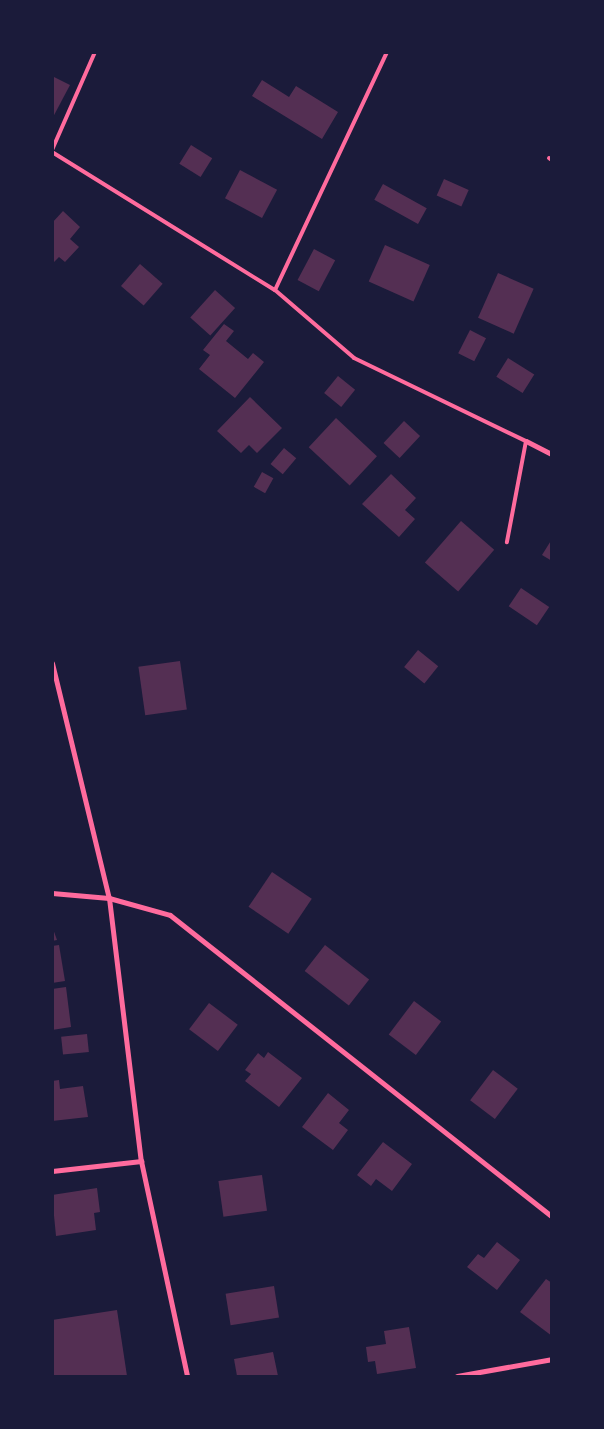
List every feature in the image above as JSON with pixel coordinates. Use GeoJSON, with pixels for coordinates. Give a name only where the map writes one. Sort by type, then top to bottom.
{"type":"FeatureCollection","features":[{"type":"Feature","properties":{"kind":"street"},"geometry":{"type":"LineString","coordinates":[[526,441],[552,454]]}},
{"type":"Feature","properties":{"kind":"street"},"geometry":{"type":"LineString","coordinates":[[52,664],[109,898],[141,1161],[187,1376]]}},
{"type":"Feature","properties":{"kind":"street"},"geometry":{"type":"LineString","coordinates":[[52,893],[109,898],[170,915],[552,1217]]}},
{"type":"Feature","properties":{"kind":"street"},"geometry":{"type":"LineString","coordinates":[[52,1171],[141,1161]]}},
{"type":"Feature","properties":{"kind":"street"},"geometry":{"type":"LineString","coordinates":[[457,1376],[552,1359]]}},
{"type":"Feature","properties":{"kind":"lane"},"geometry":{"type":"LineString","coordinates":[[94,52],[52,151],[275,290],[354,358],[526,441],[507,542]]}},
{"type":"Feature","properties":{"kind":"lane"},"geometry":{"type":"LineString","coordinates":[[275,290],[387,52]]}},
{"type":"Feature","properties":{"kind":"building"},"geometry":{"type":"Polygon","coordinates":[[[52,76],[70,85],[52,119],[52,76]]]}},
{"type":"Feature","properties":{"kind":"building"},"geometry":{"type":"Polygon","coordinates":[[[262,80],[289,97],[296,86],[338,112],[322,139],[252,96],[262,80]]]}},
{"type":"Feature","properties":{"kind":"building"},"geometry":{"type":"Polygon","coordinates":[[[191,145],[212,158],[201,177],[179,164],[191,145]]]}},
{"type":"Feature","properties":{"kind":"building"},"geometry":{"type":"Polygon","coordinates":[[[240,170],[277,190],[262,218],[225,198],[240,170]]]}},
{"type":"Feature","properties":{"kind":"building"},"geometry":{"type":"Polygon","coordinates":[[[444,179],[469,190],[461,206],[437,195],[444,179]]]}},
{"type":"Feature","properties":{"kind":"building"},"geometry":{"type":"Polygon","coordinates":[[[383,184],[427,208],[418,224],[374,200],[383,184]]]}},
{"type":"Feature","properties":{"kind":"building"},"geometry":{"type":"Polygon","coordinates":[[[63,211],[80,227],[70,239],[79,247],[65,262],[59,257],[52,264],[52,223],[63,211]]]}},
{"type":"Feature","properties":{"kind":"building"},"geometry":{"type":"Polygon","coordinates":[[[385,245],[430,265],[413,301],[369,282],[385,245]]]}},
{"type":"Feature","properties":{"kind":"building"},"geometry":{"type":"Polygon","coordinates":[[[314,249],[335,260],[319,291],[298,280],[314,249]]]}},
{"type":"Feature","properties":{"kind":"building"},"geometry":{"type":"Polygon","coordinates":[[[140,264],[163,284],[144,306],[121,286],[140,264]]]}},
{"type":"Feature","properties":{"kind":"building"},"geometry":{"type":"Polygon","coordinates":[[[498,273],[534,289],[514,334],[478,318],[498,273]]]}},
{"type":"Feature","properties":{"kind":"building"},"geometry":{"type":"Polygon","coordinates":[[[215,290],[235,308],[210,336],[190,317],[215,290]]]}},
{"type":"Feature","properties":{"kind":"building"},"geometry":{"type":"Polygon","coordinates":[[[224,324],[234,331],[226,341],[248,359],[253,353],[264,362],[235,398],[199,369],[210,355],[203,350],[224,324]]]}},
{"type":"Feature","properties":{"kind":"building"},"geometry":{"type":"Polygon","coordinates":[[[470,330],[486,338],[474,361],[458,353],[470,330]]]}},
{"type":"Feature","properties":{"kind":"building"},"geometry":{"type":"Polygon","coordinates":[[[508,358],[534,374],[523,393],[496,377],[508,358]]]}},
{"type":"Feature","properties":{"kind":"building"},"geometry":{"type":"Polygon","coordinates":[[[338,376],[355,390],[341,407],[324,393],[338,376]]]}},
{"type":"Feature","properties":{"kind":"building"},"geometry":{"type":"Polygon","coordinates":[[[250,397],[282,428],[257,453],[249,445],[241,453],[217,431],[250,397]]]}},
{"type":"Feature","properties":{"kind":"building"},"geometry":{"type":"Polygon","coordinates":[[[336,418],[377,456],[350,485],[309,447],[336,418]]]}},
{"type":"Feature","properties":{"kind":"building"},"geometry":{"type":"Polygon","coordinates":[[[404,421],[420,436],[400,458],[384,443],[404,421]]]}},
{"type":"Feature","properties":{"kind":"building"},"geometry":{"type":"Polygon","coordinates":[[[284,448],[296,458],[283,474],[271,464],[284,448]]]}},
{"type":"Feature","properties":{"kind":"building"},"geometry":{"type":"Polygon","coordinates":[[[262,472],[273,478],[265,493],[254,487],[262,472]]]}},
{"type":"Feature","properties":{"kind":"building"},"geometry":{"type":"Polygon","coordinates":[[[391,474],[416,498],[405,510],[415,519],[399,537],[362,504],[391,474]]]}},
{"type":"Feature","properties":{"kind":"building"},"geometry":{"type":"Polygon","coordinates":[[[461,521],[494,550],[458,591],[425,563],[461,521]]]}},
{"type":"Feature","properties":{"kind":"building"},"geometry":{"type":"Polygon","coordinates":[[[552,539],[552,561],[542,555],[552,539]]]}},
{"type":"Feature","properties":{"kind":"building"},"geometry":{"type":"Polygon","coordinates":[[[521,588],[549,607],[537,625],[509,606],[521,588]]]}},
{"type":"Feature","properties":{"kind":"building"},"geometry":{"type":"Polygon","coordinates":[[[418,650],[438,666],[424,683],[404,667],[418,650]]]}},
{"type":"Feature","properties":{"kind":"building"},"geometry":{"type":"Polygon","coordinates":[[[180,661],[187,710],[145,715],[138,667],[180,661]]]}},
{"type":"Feature","properties":{"kind":"building"},"geometry":{"type":"Polygon","coordinates":[[[272,872],[312,899],[288,934],[249,907],[272,872]]]}},
{"type":"Feature","properties":{"kind":"building"},"geometry":{"type":"Polygon","coordinates":[[[52,926],[57,940],[52,941],[52,926]]]}},
{"type":"Feature","properties":{"kind":"building"},"geometry":{"type":"Polygon","coordinates":[[[59,945],[65,981],[52,983],[52,946],[59,945]]]}},
{"type":"Feature","properties":{"kind":"building"},"geometry":{"type":"Polygon","coordinates":[[[325,945],[369,979],[349,1005],[305,971],[325,945]]]}},
{"type":"Feature","properties":{"kind":"building"},"geometry":{"type":"Polygon","coordinates":[[[66,987],[71,1027],[52,1030],[52,989],[66,987]]]}},
{"type":"Feature","properties":{"kind":"building"},"geometry":{"type":"Polygon","coordinates":[[[414,1001],[441,1021],[416,1055],[389,1035],[414,1001]]]}},
{"type":"Feature","properties":{"kind":"building"},"geometry":{"type":"Polygon","coordinates":[[[209,1003],[238,1025],[218,1051],[189,1029],[209,1003]]]}},
{"type":"Feature","properties":{"kind":"building"},"geometry":{"type":"Polygon","coordinates":[[[87,1034],[89,1052],[63,1055],[61,1037],[87,1034]]]}},
{"type":"Feature","properties":{"kind":"building"},"geometry":{"type":"Polygon","coordinates":[[[268,1052],[302,1078],[279,1107],[245,1081],[251,1074],[245,1070],[258,1053],[264,1058],[268,1052]]]}},
{"type":"Feature","properties":{"kind":"building"},"geometry":{"type":"Polygon","coordinates":[[[493,1070],[518,1089],[495,1119],[470,1100],[493,1070]]]}},
{"type":"Feature","properties":{"kind":"building"},"geometry":{"type":"Polygon","coordinates":[[[59,1080],[60,1089],[83,1086],[88,1117],[52,1121],[52,1081],[59,1080]]]}},
{"type":"Feature","properties":{"kind":"building"},"geometry":{"type":"Polygon","coordinates":[[[328,1093],[349,1110],[339,1123],[348,1130],[333,1150],[302,1127],[328,1093]]]}},
{"type":"Feature","properties":{"kind":"building"},"geometry":{"type":"Polygon","coordinates":[[[383,1142],[412,1164],[392,1191],[376,1179],[371,1186],[357,1175],[383,1142]]]}},
{"type":"Feature","properties":{"kind":"building"},"geometry":{"type":"Polygon","coordinates":[[[262,1175],[267,1211],[223,1217],[218,1181],[262,1175]]]}},
{"type":"Feature","properties":{"kind":"building"},"geometry":{"type":"Polygon","coordinates":[[[97,1188],[100,1212],[94,1213],[96,1230],[56,1236],[52,1195],[97,1188]]]}},
{"type":"Feature","properties":{"kind":"building"},"geometry":{"type":"Polygon","coordinates":[[[497,1242],[520,1260],[497,1290],[467,1267],[478,1254],[484,1258],[497,1242]]]}},
{"type":"Feature","properties":{"kind":"building"},"geometry":{"type":"Polygon","coordinates":[[[546,1279],[552,1283],[552,1336],[520,1312],[546,1279]]]}},
{"type":"Feature","properties":{"kind":"building"},"geometry":{"type":"Polygon","coordinates":[[[274,1286],[279,1318],[231,1325],[226,1294],[274,1286]]]}},
{"type":"Feature","properties":{"kind":"building"},"geometry":{"type":"Polygon","coordinates":[[[117,1310],[127,1376],[54,1376],[52,1320],[117,1310]]]}},
{"type":"Feature","properties":{"kind":"building"},"geometry":{"type":"Polygon","coordinates":[[[409,1327],[416,1368],[377,1374],[375,1361],[368,1362],[366,1347],[386,1344],[384,1331],[409,1327]]]}},
{"type":"Feature","properties":{"kind":"building"},"geometry":{"type":"Polygon","coordinates":[[[273,1352],[278,1376],[237,1376],[234,1359],[273,1352]]]}}]}
